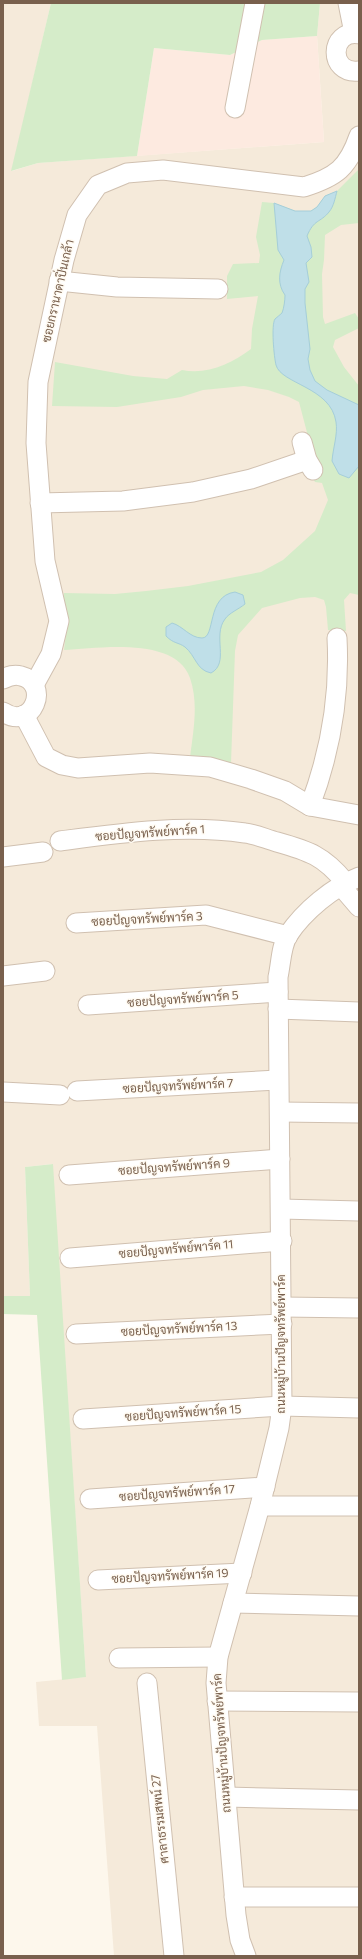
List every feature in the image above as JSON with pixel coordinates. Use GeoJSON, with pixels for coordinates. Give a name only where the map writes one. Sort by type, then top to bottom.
{"type":"FeatureCollection","features":[{"type":"Feature","properties":{"kind":"street"},"geometry":{"type":"LineString","coordinates":[[235,108],[255,3]]}},
{"type":"Feature","properties":{"kind":"street"},"geometry":{"type":"LineString","coordinates":[[348,3],[357,33],[341,38],[336,52],[340,65],[357,75]]}},
{"type":"Feature","properties":{"kind":"street","name":"ซอยกรานาดาปิ่นเกล้า"},"geometry":{"type":"LineString","coordinates":[[34,685],[51,654],[59,621],[44,561],[36,443],[38,382],[59,281],[77,215],[98,185],[127,173],[163,170],[304,187],[320,182],[344,167],[359,136]]}},
{"type":"Feature","properties":{"kind":"street"},"geometry":{"type":"LineString","coordinates":[[59,281],[117,287],[218,289]]}},
{"type":"Feature","properties":{"kind":"street"},"geometry":{"type":"LineString","coordinates":[[40,503],[123,501],[193,492],[251,479],[310,465],[302,442]]}},
{"type":"Feature","properties":{"kind":"street"},"geometry":{"type":"LineString","coordinates":[[310,806],[321,776],[334,707],[338,662],[337,638]]}},
{"type":"Feature","properties":{"kind":"street"},"geometry":{"type":"LineString","coordinates":[[3,679],[17,675],[30,680],[34,685],[37,694],[36,702],[32,710],[24,715],[16,717],[3,712]]}},
{"type":"Feature","properties":{"kind":"street"},"geometry":{"type":"LineString","coordinates":[[24,715],[46,757],[62,765],[78,768],[150,763],[210,768],[251,779],[285,791],[310,806],[359,815]]}},
{"type":"Feature","properties":{"kind":"street","name":"ซอยปัญจทรัพย์พาร์ค 1"},"geometry":{"type":"LineString","coordinates":[[60,841],[112,834],[198,828],[246,833],[316,855],[334,868],[348,882],[359,907]]}},
{"type":"Feature","properties":{"kind":"street"},"geometry":{"type":"LineString","coordinates":[[3,857],[43,852]]}},
{"type":"Feature","properties":{"kind":"street","name":"ถนนหมู่บ้านปัญจทรัพย์พาร์ค"},"geometry":{"type":"LineString","coordinates":[[246,1956],[240,1940],[234,1897],[216,1683],[218,1657],[265,1487],[280,1428],[282,1406],[282,1241],[280,1112],[278,1080],[278,977],[288,936],[326,895],[348,882]]}},
{"type":"Feature","properties":{"kind":"street","name":"ซอยปัญจทรัพย์พาร์ค 3"},"geometry":{"type":"LineString","coordinates":[[76,923],[206,915],[288,936]]}},
{"type":"Feature","properties":{"kind":"street"},"geometry":{"type":"LineString","coordinates":[[3,976],[45,971]]}},
{"type":"Feature","properties":{"kind":"street","name":"ซอยปัญจทรัพย์พาร์ค 5"},"geometry":{"type":"LineString","coordinates":[[88,1005],[278,1000],[359,1012]]}},
{"type":"Feature","properties":{"kind":"street","name":"ซอยปัญจทรัพย์พาร์ค 7"},"geometry":{"type":"LineString","coordinates":[[3,1092],[69,1093],[278,1080]]}},
{"type":"Feature","properties":{"kind":"street"},"geometry":{"type":"LineString","coordinates":[[280,1112],[359,1113]]}},
{"type":"Feature","properties":{"kind":"street","name":"ซอยปัญจทรัพย์พาร์ค 9"},"geometry":{"type":"LineString","coordinates":[[69,1175],[280,1159]]}},
{"type":"Feature","properties":{"kind":"street"},"geometry":{"type":"LineString","coordinates":[[281,1209],[359,1211]]}},
{"type":"Feature","properties":{"kind":"street","name":"ซอยปัญจทรัพย์พาร์ค 11"},"geometry":{"type":"LineString","coordinates":[[70,1258],[282,1241]]}},
{"type":"Feature","properties":{"kind":"street","name":"ซอยปัญจทรัพย์พาร์ค 13"},"geometry":{"type":"LineString","coordinates":[[76,1334],[359,1308]]}},
{"type":"Feature","properties":{"kind":"street","name":"ซอยปัญจทรัพย์พาร์ค 15"},"geometry":{"type":"LineString","coordinates":[[83,1419],[282,1406],[359,1408]]}},
{"type":"Feature","properties":{"kind":"street","name":"ซอยปัญจทรัพย์พาร์ค 17"},"geometry":{"type":"LineString","coordinates":[[90,1499],[265,1487]]}},
{"type":"Feature","properties":{"kind":"street"},"geometry":{"type":"LineString","coordinates":[[260,1506],[359,1506]]}},
{"type":"Feature","properties":{"kind":"street","name":"ซอยปัญจทรัพย์พาร์ค 19"},"geometry":{"type":"LineString","coordinates":[[98,1580],[242,1573]]}},
{"type":"Feature","properties":{"kind":"street"},"geometry":{"type":"LineString","coordinates":[[233,1603],[359,1606]]}},
{"type":"Feature","properties":{"kind":"street"},"geometry":{"type":"LineString","coordinates":[[119,1658],[218,1657]]}},
{"type":"Feature","properties":{"kind":"street","name":"ศาลาธรรมสพน์ 27"},"geometry":{"type":"LineString","coordinates":[[147,1683],[174,1956]]}},
{"type":"Feature","properties":{"kind":"street"},"geometry":{"type":"LineString","coordinates":[[217,1701],[359,1702]]}},
{"type":"Feature","properties":{"kind":"street"},"geometry":{"type":"LineString","coordinates":[[226,1797],[359,1800]]}},
{"type":"Feature","properties":{"kind":"street"},"geometry":{"type":"LineString","coordinates":[[234,1897],[359,1897]]}},
{"type":"Feature","properties":{"kind":"shaded area"},"geometry":{"type":"Polygon","coordinates":[[[3,3],[51,3],[12,171],[38,163],[324,142],[317,36],[320,3],[359,3],[359,1956],[114,1956],[97,1726],[39,1726],[36,1682],[86,1677],[52,1164],[25,1167],[30,1296],[3,1296],[3,3]]]}},
{"type":"Feature","properties":{"kind":"shaded area"},"geometry":{"type":"Polygon","coordinates":[[[317,36],[324,142],[137,156],[154,48],[230,55],[262,40],[317,36]]]}},
{"type":"Feature","properties":{"kind":"green space"},"geometry":{"type":"Polygon","coordinates":[[[51,3],[320,3],[317,36],[262,40],[230,55],[154,48],[137,156],[38,163],[11,171],[51,3]]]}},
{"type":"Feature","properties":{"kind":"green space"},"geometry":{"type":"Polygon","coordinates":[[[359,169],[359,223],[341,225],[325,235],[322,274],[323,317],[325,324],[355,313],[359,319],[359,328],[335,340],[333,347],[344,367],[359,386],[359,595],[350,593],[344,600],[346,631],[328,630],[324,600],[315,597],[300,598],[262,608],[238,635],[235,651],[231,763],[190,758],[195,708],[193,688],[190,678],[182,665],[169,656],[153,650],[115,647],[64,650],[68,616],[63,599],[64,593],[115,594],[188,586],[261,572],[283,560],[315,531],[328,500],[322,483],[315,482],[312,477],[309,440],[299,402],[268,390],[244,386],[203,390],[181,397],[117,407],[52,406],[55,362],[133,376],[167,379],[182,370],[210,370],[227,364],[251,349],[252,329],[258,296],[227,299],[227,276],[233,264],[259,263],[260,255],[256,237],[262,202],[274,203],[301,213],[311,211],[317,207],[325,196],[337,191],[359,169]]]}},
{"type":"Feature","properties":{"kind":"green space"},"geometry":{"type":"Polygon","coordinates":[[[53,1164],[86,1677],[62,1680],[37,1315],[3,1314],[3,1296],[30,1296],[25,1167],[53,1164]]]}},
{"type":"Feature","properties":{"kind":"water"},"geometry":{"type":"Polygon","coordinates":[[[337,191],[331,210],[312,227],[307,236],[311,247],[312,257],[306,263],[309,282],[305,289],[305,303],[310,349],[308,359],[310,370],[315,381],[327,390],[359,405],[359,466],[349,478],[339,474],[332,461],[336,436],[336,422],[332,410],[325,401],[316,394],[287,377],[280,371],[276,365],[273,341],[274,322],[275,319],[282,313],[285,295],[282,291],[280,282],[280,273],[284,260],[278,250],[274,203],[295,211],[311,211],[317,207],[325,196],[337,191]]]}},
{"type":"Feature","properties":{"kind":"water"},"geometry":{"type":"Polygon","coordinates":[[[235,592],[243,595],[245,604],[229,615],[221,626],[219,663],[217,669],[211,673],[199,666],[192,654],[185,647],[166,636],[166,627],[172,623],[194,636],[202,638],[206,636],[220,601],[226,595],[235,592]]]}}]}
